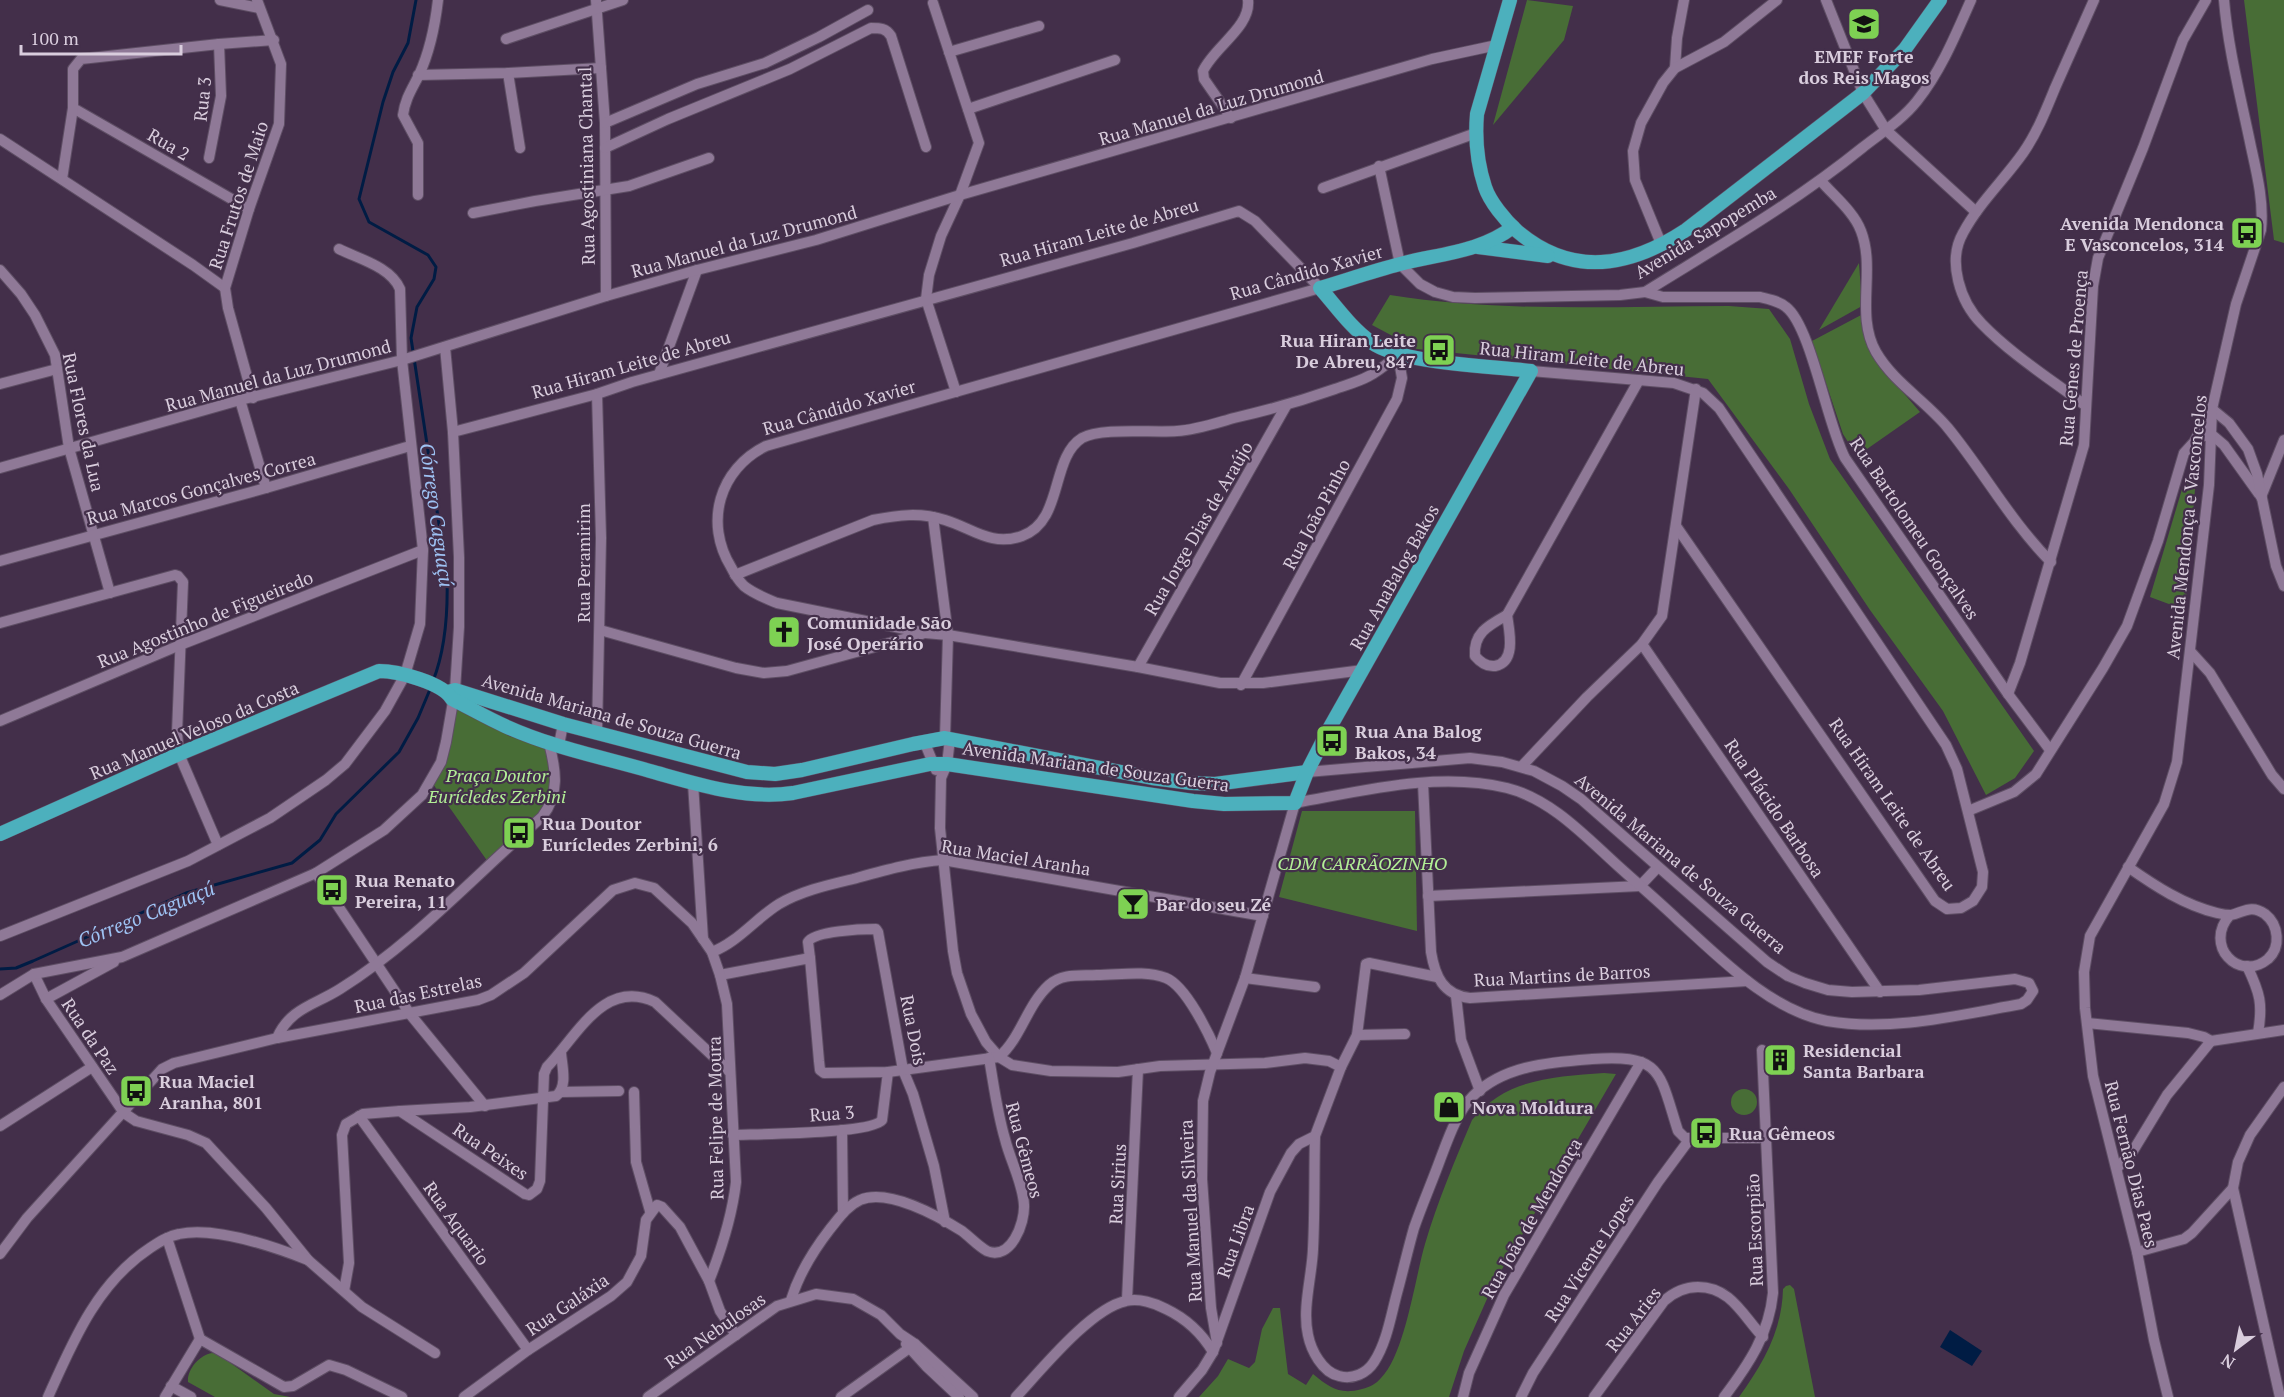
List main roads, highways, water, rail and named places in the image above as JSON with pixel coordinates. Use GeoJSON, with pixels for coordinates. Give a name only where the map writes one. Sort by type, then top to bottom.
{"type":"FeatureCollection","features":[{"type":"Feature","properties":{"kind":"main road","name":"Avenida Sapopemba"},"geometry":{"type":"LineString","coordinates":[[1510,0],[1477,114],[1479,164],[1485,189],[1513,227],[1535,245],[1559,257],[1580,262],[1616,261],[1637,256],[1662,246],[1686,230],[1863,93],[1905,49],[1940,0]]}},
{"type":"Feature","properties":{"kind":"main road","name":"Rua Cândido Xavier"},"geometry":{"type":"LineString","coordinates":[[1320,288],[1400,264],[1476,247],[1500,237],[1513,227]]}},
{"type":"Feature","properties":{"kind":"main road"},"geometry":{"type":"LineString","coordinates":[[1476,247],[1559,257]]}},
{"type":"Feature","properties":{"kind":"main road","name":"Rua Hiram Leite de Abreu"},"geometry":{"type":"LineString","coordinates":[[1320,288],[1362,334],[1385,351],[1398,355],[1531,371]]}},
{"type":"Feature","properties":{"kind":"main road","name":"Rua AnaBalog Bakos"},"geometry":{"type":"LineString","coordinates":[[1295,803],[1307,772],[1531,371]]}},
{"type":"Feature","properties":{"kind":"main road","name":"Rua Manuel Veloso da Costa"},"geometry":{"type":"LineString","coordinates":[[0,834],[179,754],[374,672],[385,671],[408,675],[449,692]]}},
{"type":"Feature","properties":{"kind":"main road","name":"Avenida Mariana de Souza Guerra"},"geometry":{"type":"LineString","coordinates":[[449,692],[563,726],[736,770],[775,774],[802,770],[924,741],[947,739],[1191,783],[1215,784],[1307,772]]}},
{"type":"Feature","properties":{"kind":"main road","name":"Avenida Mariana de Souza Guerra"},"geometry":{"type":"LineString","coordinates":[[449,692],[504,726],[556,744],[693,783],[750,795],[772,796],[932,764],[947,764],[1193,801],[1224,804],[1295,803]]}},
{"type":"Feature","properties":{"kind":"water"},"geometry":{"type":"Polygon","coordinates":[[[1950,1330],[1982,1351],[1972,1366],[1940,1347],[1950,1330]]]}},
{"type":"Feature","properties":{"kind":"waterway","name":"Córrego Caguaçú"},"geometry":{"type":"LineString","coordinates":[[416,0],[408,43],[393,72],[383,102],[359,199],[369,222],[428,255],[436,267],[434,279],[417,307],[411,338],[447,577],[445,630],[441,656],[433,681]]}},
{"type":"Feature","properties":{"kind":"waterway","name":"Córrego Caguaçú"},"geometry":{"type":"LineString","coordinates":[[0,969],[16,968],[186,893],[292,863],[320,840],[336,814],[399,752],[418,718],[431,687]]}},
{"type":"Feature","properties":{"kind":"place","name":"EMEF Forte dos Reis Magos"},"geometry":{"type":"Point","coordinates":[1864,24]}},
{"type":"Feature","properties":{"kind":"place","name":"Avenida Mendonca E Vasconcelos, 314"},"geometry":{"type":"Point","coordinates":[2247,233]}},
{"type":"Feature","properties":{"kind":"place","name":"Rua Hiran Leite De Abreu, 847"},"geometry":{"type":"Point","coordinates":[1439,350]}},
{"type":"Feature","properties":{"kind":"place","name":"Comunidade São José Operário"},"geometry":{"type":"Point","coordinates":[784,632]}},
{"type":"Feature","properties":{"kind":"place","name":"Rua Ana Balog Bakos, 34"},"geometry":{"type":"Point","coordinates":[1332,741]}},
{"type":"Feature","properties":{"kind":"place","name":"Rua Doutor Eurícledes Zerbini, 6"},"geometry":{"type":"Point","coordinates":[519,833]}},
{"type":"Feature","properties":{"kind":"place","name":"Rua Renato Pereira, 11"},"geometry":{"type":"Point","coordinates":[332,890]}},
{"type":"Feature","properties":{"kind":"place","name":"Bar do seu Zé"},"geometry":{"type":"Point","coordinates":[1133,904]}},
{"type":"Feature","properties":{"kind":"place","name":"Residencial Santa Barbara"},"geometry":{"type":"Point","coordinates":[1780,1060]}},
{"type":"Feature","properties":{"kind":"place","name":"Rua Maciel Aranha, 801"},"geometry":{"type":"Point","coordinates":[136,1091]}},
{"type":"Feature","properties":{"kind":"place","name":"Nova Moldura"},"geometry":{"type":"Point","coordinates":[1449,1107]}},
{"type":"Feature","properties":{"kind":"place","name":"Rua Gêmeos"},"geometry":{"type":"Point","coordinates":[1706,1133]}},
{"type":"Feature","properties":{"kind":"park label","name":"Praça Doutor Eurícledes Zerbini"},"geometry":{"type":"Point","coordinates":[497,785]}},
{"type":"Feature","properties":{"kind":"park label","name":"CDM CARRÃOZINHO"},"geometry":{"type":"Point","coordinates":[1362,863]}}]}
